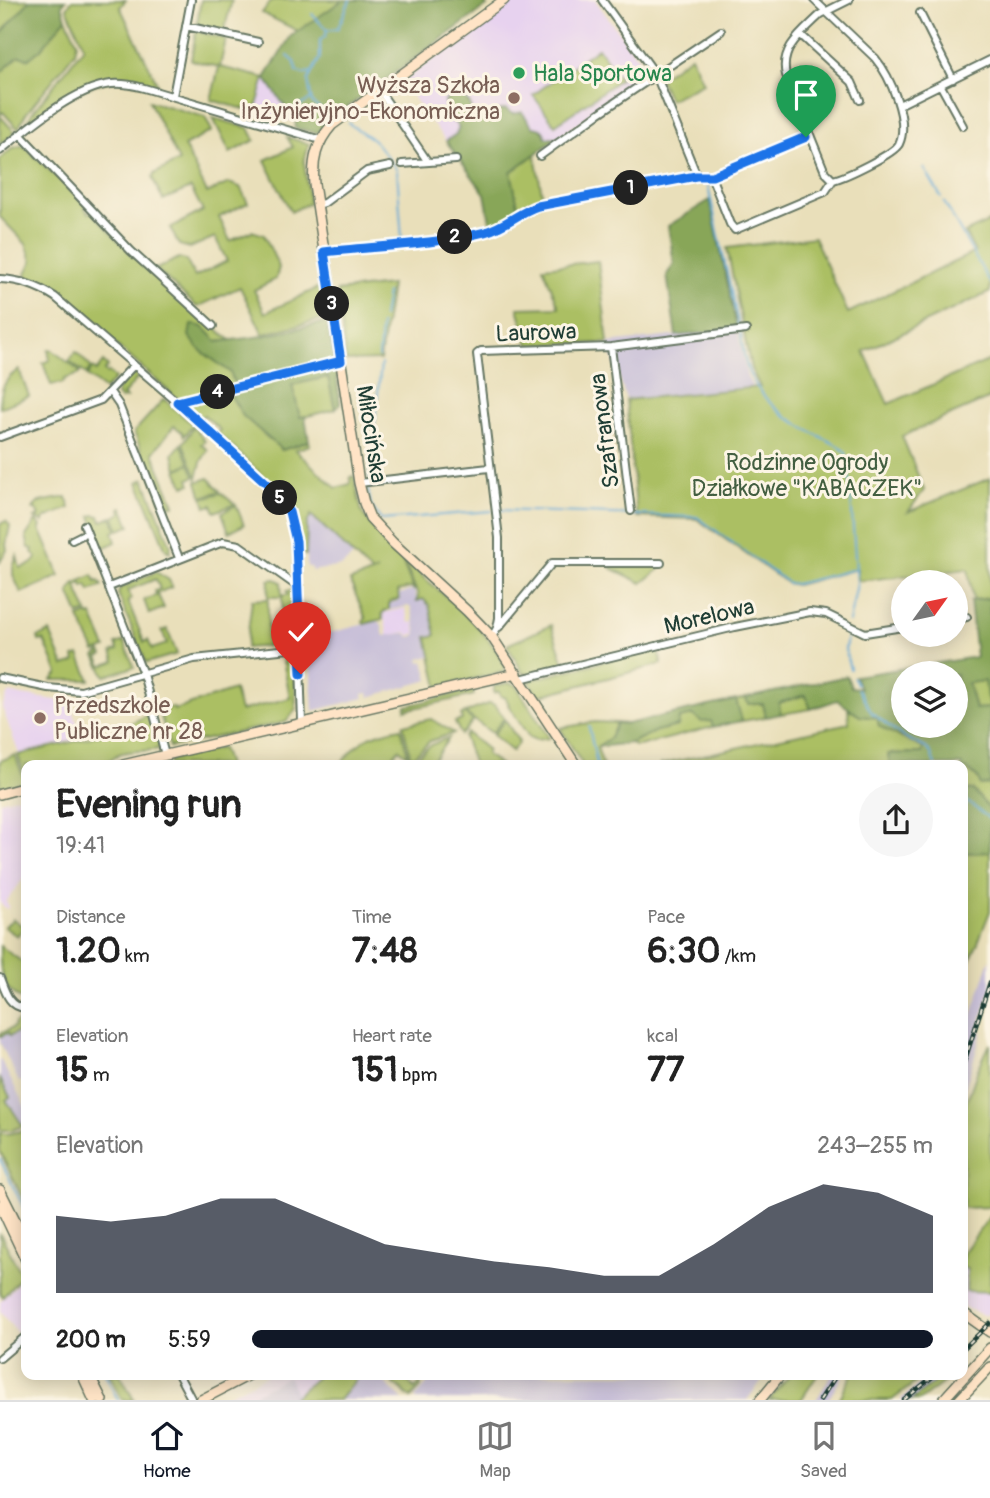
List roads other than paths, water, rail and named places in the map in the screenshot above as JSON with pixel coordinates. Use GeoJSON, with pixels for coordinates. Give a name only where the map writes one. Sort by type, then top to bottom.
{"type":"FeatureCollection","features":[{"type":"Feature","properties":{"kind":"street"},"geometry":{"type":"LineString","coordinates":[[173,96],[191,0]]}},
{"type":"Feature","properties":{"kind":"street"},"geometry":{"type":"LineString","coordinates":[[0,151],[35,121],[101,86],[132,85],[321,140],[332,125],[504,0]]}},
{"type":"Feature","properties":{"kind":"street"},"geometry":{"type":"LineString","coordinates":[[603,0],[656,75],[696,176]]}},
{"type":"Feature","properties":{"kind":"street"},"geometry":{"type":"LineString","coordinates":[[712,176],[730,224],[735,230],[825,192],[833,180],[898,146],[901,138],[900,105],[878,62],[814,0]]}},
{"type":"Feature","properties":{"kind":"street"},"geometry":{"type":"LineString","coordinates":[[833,180],[825,172],[784,69],[787,51],[801,35],[825,11],[849,0]]}},
{"type":"Feature","properties":{"kind":"street"},"geometry":{"type":"LineString","coordinates":[[919,13],[953,79]]}},
{"type":"Feature","properties":{"kind":"street"},"geometry":{"type":"LineString","coordinates":[[186,26],[258,42]]}},
{"type":"Feature","properties":{"kind":"street"},"geometry":{"type":"LineString","coordinates":[[540,156],[721,31]]}},
{"type":"Feature","properties":{"kind":"street"},"geometry":{"type":"LineString","coordinates":[[801,35],[852,82],[860,100]]}},
{"type":"Feature","properties":{"kind":"street"},"geometry":{"type":"LineString","coordinates":[[900,105],[990,60]]}},
{"type":"Feature","properties":{"kind":"street"},"geometry":{"type":"LineString","coordinates":[[941,86],[963,125]]}},
{"type":"Feature","properties":{"kind":"street"},"geometry":{"type":"LineString","coordinates":[[379,90],[428,162]]}},
{"type":"Feature","properties":{"kind":"street"},"geometry":{"type":"LineString","coordinates":[[20,135],[141,260],[213,326]]}},
{"type":"Feature","properties":{"kind":"street"},"geometry":{"type":"LineString","coordinates":[[324,252],[424,242],[496,229],[538,206],[696,176],[712,176],[810,135]]}},
{"type":"Feature","properties":{"kind":"street","name":"Miłocińska"},"geometry":{"type":"LineString","coordinates":[[321,140],[313,164],[317,205],[359,483],[367,510],[381,531],[492,637],[573,760]]}},
{"type":"Feature","properties":{"kind":"street"},"geometry":{"type":"LineString","coordinates":[[402,164],[456,160]]}},
{"type":"Feature","properties":{"kind":"street"},"geometry":{"type":"LineString","coordinates":[[317,205],[324,203],[367,171],[390,166]]}},
{"type":"Feature","properties":{"kind":"street"},"geometry":{"type":"LineString","coordinates":[[0,279],[21,281],[55,297],[177,402],[281,499],[294,524],[302,723]]}},
{"type":"Feature","properties":{"kind":"street","name":"Laurowa"},"geometry":{"type":"LineString","coordinates":[[498,628],[499,538],[477,354],[481,351],[611,347],[746,330]]}},
{"type":"Feature","properties":{"kind":"street","name":"Szafranowa"},"geometry":{"type":"LineString","coordinates":[[611,347],[631,511]]}},
{"type":"Feature","properties":{"kind":"street"},"geometry":{"type":"LineString","coordinates":[[177,402],[341,361]]}},
{"type":"Feature","properties":{"kind":"street"},"geometry":{"type":"LineString","coordinates":[[0,437],[96,402],[110,392],[134,365]]}},
{"type":"Feature","properties":{"kind":"street"},"geometry":{"type":"LineString","coordinates":[[110,392],[119,405],[179,558]]}},
{"type":"Feature","properties":{"kind":"street"},"geometry":{"type":"LineString","coordinates":[[359,483],[489,468]]}},
{"type":"Feature","properties":{"kind":"street"},"geometry":{"type":"LineString","coordinates":[[84,525],[143,674],[165,755]]}},
{"type":"Feature","properties":{"kind":"street"},"geometry":{"type":"LineString","coordinates":[[72,540],[82,536]]}},
{"type":"Feature","properties":{"kind":"street"},"geometry":{"type":"LineString","coordinates":[[109,587],[214,544],[230,542],[239,545],[298,587]]}},
{"type":"Feature","properties":{"kind":"street"},"geometry":{"type":"LineString","coordinates":[[492,637],[552,563],[661,563]]}},
{"type":"Feature","properties":{"kind":"street","name":"Morelowa"},"geometry":{"type":"LineString","coordinates":[[519,676],[810,612],[826,614],[865,633],[891,629]]}},
{"type":"Feature","properties":{"kind":"street"},"geometry":{"type":"LineString","coordinates":[[0,678],[66,691],[81,691],[194,659],[299,648]]}},
{"type":"Feature","properties":{"kind":"street"},"geometry":{"type":"LineString","coordinates":[[144,760],[519,676]]}},
{"type":"Feature","properties":{"kind":"street"},"geometry":{"type":"LineString","coordinates":[[0,794],[21,788]]}},
{"type":"Feature","properties":{"kind":"street"},"geometry":{"type":"LineString","coordinates":[[0,978],[12,1003],[21,1008]]}},
{"type":"Feature","properties":{"kind":"street"},"geometry":{"type":"LineString","coordinates":[[0,1190],[21,1232]]}},
{"type":"Feature","properties":{"kind":"street"},"geometry":{"type":"LineString","coordinates":[[0,1205],[21,1249]]}},
{"type":"Feature","properties":{"kind":"street"},"geometry":{"type":"LineString","coordinates":[[968,1316],[990,1332]]}},
{"type":"Feature","properties":{"kind":"street"},"geometry":{"type":"LineString","coordinates":[[0,1358],[21,1340]]}},
{"type":"Feature","properties":{"kind":"street"},"geometry":{"type":"LineString","coordinates":[[968,1372],[990,1348]]}},
{"type":"Feature","properties":{"kind":"street"},"geometry":{"type":"LineString","coordinates":[[959,1400],[990,1367]]}},
{"type":"Feature","properties":{"kind":"street"},"geometry":{"type":"LineString","coordinates":[[85,1380],[94,1400]]}},
{"type":"Feature","properties":{"kind":"street"},"geometry":{"type":"LineString","coordinates":[[92,1380],[102,1400]]}},
{"type":"Feature","properties":{"kind":"street"},"geometry":{"type":"LineString","coordinates":[[181,1380],[192,1400]]}},
{"type":"Feature","properties":{"kind":"street"},"geometry":{"type":"LineString","coordinates":[[201,1400],[239,1380]]}},
{"type":"Feature","properties":{"kind":"street"},"geometry":{"type":"LineString","coordinates":[[760,1400],[776,1380]]}},
{"type":"Feature","properties":{"kind":"street"},"geometry":{"type":"LineString","coordinates":[[943,1400],[961,1380]]}},
{"type":"Feature","properties":{"kind":"waterway"},"geometry":{"type":"LineString","coordinates":[[331,117],[312,103],[308,80],[320,58],[320,40],[325,37],[327,30],[338,28],[350,0]]}},
{"type":"Feature","properties":{"kind":"waterway"},"geometry":{"type":"LineString","coordinates":[[312,14],[327,30]]}},
{"type":"Feature","properties":{"kind":"waterway"},"geometry":{"type":"LineString","coordinates":[[288,56],[295,62],[296,71],[303,74],[311,72]]}},
{"type":"Feature","properties":{"kind":"waterway"},"geometry":{"type":"LineString","coordinates":[[292,110],[310,100]]}},
{"type":"Feature","properties":{"kind":"waterway"},"geometry":{"type":"LineString","coordinates":[[348,123],[375,141],[397,170],[402,240]]}},
{"type":"Feature","properties":{"kind":"waterway"},"geometry":{"type":"LineString","coordinates":[[924,168],[941,197]]}},
{"type":"Feature","properties":{"kind":"waterway"},"geometry":{"type":"LineString","coordinates":[[708,186],[739,327]]}},
{"type":"Feature","properties":{"kind":"waterway"},"geometry":{"type":"LineString","coordinates":[[944,202],[990,283]]}},
{"type":"Feature","properties":{"kind":"waterway"},"geometry":{"type":"LineString","coordinates":[[383,317],[387,293]]}},
{"type":"Feature","properties":{"kind":"waterway"},"geometry":{"type":"LineString","coordinates":[[379,357],[381,325]]}},
{"type":"Feature","properties":{"kind":"waterway"},"geometry":{"type":"LineString","coordinates":[[740,332],[748,370],[767,399],[788,418],[839,446],[846,453],[857,584],[849,622]]}},
{"type":"Feature","properties":{"kind":"waterway"},"geometry":{"type":"LineString","coordinates":[[369,478],[381,364]]}},
{"type":"Feature","properties":{"kind":"waterway"},"geometry":{"type":"LineString","coordinates":[[367,485],[371,506],[381,520],[492,511]]}},
{"type":"Feature","properties":{"kind":"waterway"},"geometry":{"type":"LineString","coordinates":[[500,510],[697,517],[788,583],[796,584],[856,569]]}},
{"type":"Feature","properties":{"kind":"waterway"},"geometry":{"type":"LineString","coordinates":[[848,631],[845,649],[850,669]]}},
{"type":"Feature","properties":{"kind":"waterway"},"geometry":{"type":"LineString","coordinates":[[853,677],[857,684]]}},
{"type":"Feature","properties":{"kind":"waterway"},"geometry":{"type":"LineString","coordinates":[[858,689],[872,713],[902,736],[926,748],[933,760]]}},
{"type":"Feature","properties":{"kind":"waterway"},"geometry":{"type":"LineString","coordinates":[[589,727],[596,760]]}},
{"type":"Feature","properties":{"kind":"waterway"},"geometry":{"type":"LineString","coordinates":[[968,802],[990,819]]}},
{"type":"Feature","properties":{"kind":"waterway"},"geometry":{"type":"LineString","coordinates":[[0,1159],[21,1203]]}},
{"type":"Feature","properties":{"kind":"waterway"},"geometry":{"type":"LineString","coordinates":[[108,1380],[118,1400]]}},
{"type":"Feature","properties":{"kind":"railway"},"geometry":{"type":"LineString","coordinates":[[968,1050],[990,982]]}},
{"type":"Feature","properties":{"kind":"railway"},"geometry":{"type":"LineString","coordinates":[[968,1344],[990,1323]]}},
{"type":"Feature","properties":{"kind":"railway"},"geometry":{"type":"LineString","coordinates":[[820,1400],[833,1380]]}},
{"type":"Feature","properties":{"kind":"railway"},"geometry":{"type":"LineString","coordinates":[[904,1400],[929,1380]]}},
{"type":"Feature","properties":{"kind":"place","name":"Hala Sportowa"},"geometry":{"type":"Point","coordinates":[519,73]}},
{"type":"Feature","properties":{"kind":"place","name":"Wyższa Szkoła Inżynieryjno-Ekonomiczna"},"geometry":{"type":"Point","coordinates":[514,98]}},
{"type":"Feature","properties":{"kind":"place","name":"Przedszkole Publiczne nr 28"},"geometry":{"type":"Point","coordinates":[40,718]}},
{"type":"Feature","properties":{"kind":"park label","name":"Rodzinne Ogrody Działkowe \"KABACZEK\""},"geometry":{"type":"Point","coordinates":[807,475]}}]}
